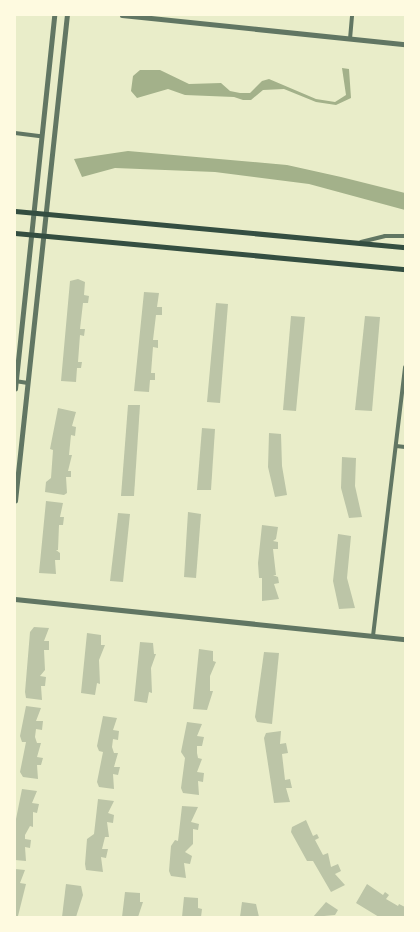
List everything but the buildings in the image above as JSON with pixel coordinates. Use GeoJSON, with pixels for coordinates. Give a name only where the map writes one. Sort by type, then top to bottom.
{"type":"FeatureCollection","features":[{"type":"Feature","properties":{"kind":"main road"},"geometry":{"type":"LineString","coordinates":[[15,211],[405,247]]}},
{"type":"Feature","properties":{"kind":"main road"},"geometry":{"type":"LineString","coordinates":[[15,233],[405,269]]}},
{"type":"Feature","properties":{"kind":"street"},"geometry":{"type":"LineString","coordinates":[[15,389],[54,15]]}},
{"type":"Feature","properties":{"kind":"street"},"geometry":{"type":"LineString","coordinates":[[15,501],[67,15]]}},
{"type":"Feature","properties":{"kind":"street"},"geometry":{"type":"LineString","coordinates":[[122,15],[160,17],[350,40],[405,44]]}},
{"type":"Feature","properties":{"kind":"street"},"geometry":{"type":"LineString","coordinates":[[350,40],[352,15]]}},
{"type":"Feature","properties":{"kind":"street"},"geometry":{"type":"LineString","coordinates":[[15,133],[41,136]]}},
{"type":"Feature","properties":{"kind":"street"},"geometry":{"type":"LineString","coordinates":[[358,242],[385,236],[405,236]]}},
{"type":"Feature","properties":{"kind":"street"},"geometry":{"type":"LineString","coordinates":[[373,636],[405,367]]}},
{"type":"Feature","properties":{"kind":"street"},"geometry":{"type":"LineString","coordinates":[[15,381],[28,383]]}},
{"type":"Feature","properties":{"kind":"street"},"geometry":{"type":"LineString","coordinates":[[396,446],[405,447]]}},
{"type":"Feature","properties":{"kind":"street"},"geometry":{"type":"LineString","coordinates":[[15,599],[405,639]]}},
{"type":"Feature","properties":{"kind":"shaded area"},"geometry":{"type":"Polygon","coordinates":[[[342,68],[349,69],[351,98],[336,105],[316,102],[284,89],[263,90],[251,100],[234,97],[185,95],[168,89],[137,98],[131,91],[133,76],[140,70],[160,70],[189,84],[221,83],[230,91],[240,93],[250,93],[262,81],[269,79],[316,99],[335,102],[346,95],[342,68]]]}},
{"type":"Feature","properties":{"kind":"shaded area"},"geometry":{"type":"Polygon","coordinates":[[[128,151],[287,165],[405,193],[405,210],[309,184],[215,172],[115,168],[82,177],[74,159],[128,151]]]}}]}
